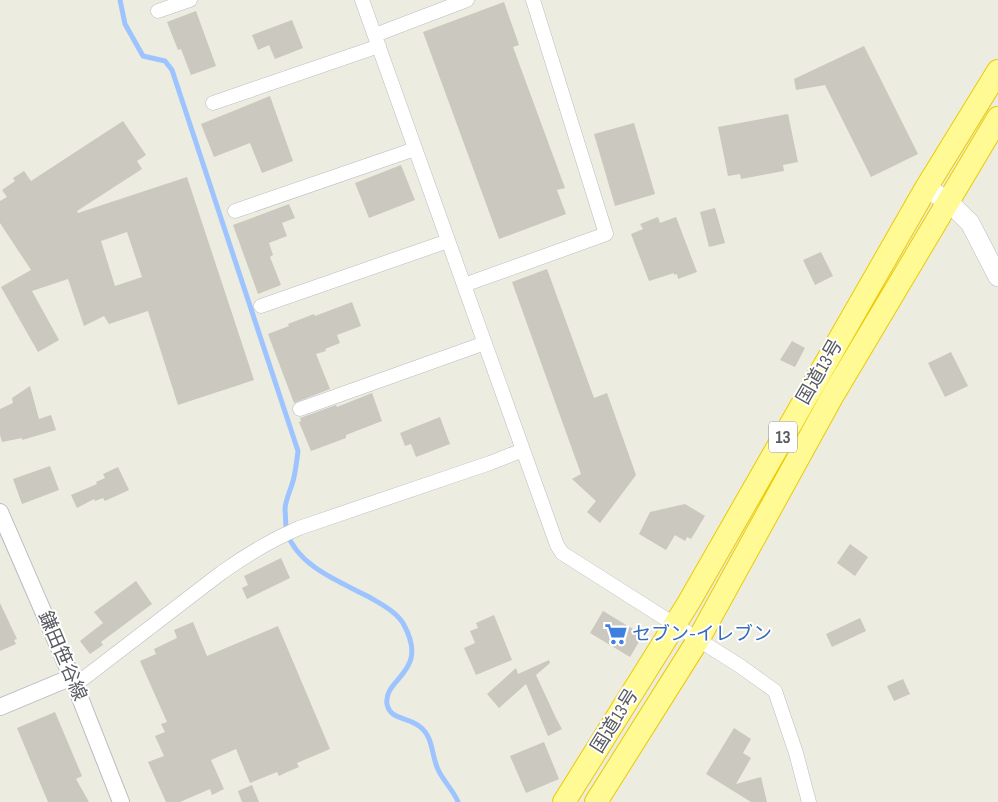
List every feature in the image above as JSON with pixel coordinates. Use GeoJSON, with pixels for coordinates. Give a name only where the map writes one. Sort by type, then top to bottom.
{"type":"FeatureCollection","features":[{"type":"Feature","properties":{"kind":"highway","name":"国道13号"},"geometry":{"type":"LineString","coordinates":[[564,802],[675,624],[926,188],[998,71]]}},
{"type":"Feature","properties":{"kind":"highway","name":"国道13号"},"geometry":{"type":"LineString","coordinates":[[596,802],[698,640],[833,396],[998,118]]}},
{"type":"Feature","properties":{"kind":"main road"},"geometry":{"type":"LineString","coordinates":[[926,188],[948,201],[970,223],[998,277]]}},
{"type":"Feature","properties":{"kind":"street"},"geometry":{"type":"LineString","coordinates":[[158,11],[190,0]]}},
{"type":"Feature","properties":{"kind":"street"},"geometry":{"type":"LineString","coordinates":[[362,0],[562,553],[740,666],[775,691],[796,753],[809,802]]}},
{"type":"Feature","properties":{"kind":"street"},"geometry":{"type":"LineString","coordinates":[[213,103],[377,41],[467,0]]}},
{"type":"Feature","properties":{"kind":"street"},"geometry":{"type":"LineString","coordinates":[[464,285],[606,234],[533,0]]}},
{"type":"Feature","properties":{"kind":"street"},"geometry":{"type":"LineString","coordinates":[[235,211],[415,149]]}},
{"type":"Feature","properties":{"kind":"street"},"geometry":{"type":"LineString","coordinates":[[261,306],[448,241]]}},
{"type":"Feature","properties":{"kind":"street"},"geometry":{"type":"LineString","coordinates":[[300,409],[485,343]]}},
{"type":"Feature","properties":{"kind":"street"},"geometry":{"type":"LineString","coordinates":[[0,707],[73,681],[244,556],[279,537],[299,528],[524,450]]}},
{"type":"Feature","properties":{"kind":"street","name":"鎌田笹谷線"},"geometry":{"type":"LineString","coordinates":[[0,512],[73,681],[121,802]]}},
{"type":"Feature","properties":{"kind":"building"},"geometry":{"type":"Polygon","coordinates":[[[504,2],[519,45],[513,47],[565,188],[557,190],[566,214],[499,239],[423,32],[504,2]]]}},
{"type":"Feature","properties":{"kind":"building"},"geometry":{"type":"Polygon","coordinates":[[[196,11],[216,66],[191,75],[181,49],[178,50],[167,22],[196,11]]]}},
{"type":"Feature","properties":{"kind":"building"},"geometry":{"type":"Polygon","coordinates":[[[292,20],[303,48],[275,59],[269,45],[258,50],[252,35],[292,20]]]}},
{"type":"Feature","properties":{"kind":"building"},"geometry":{"type":"Polygon","coordinates":[[[864,46],[918,154],[871,177],[825,85],[796,90],[794,79],[864,46]]]}},
{"type":"Feature","properties":{"kind":"building"},"geometry":{"type":"Polygon","coordinates":[[[270,96],[293,161],[262,173],[250,143],[214,157],[201,124],[270,96]]]}},
{"type":"Feature","properties":{"kind":"building"},"geometry":{"type":"Polygon","coordinates":[[[788,114],[798,162],[783,165],[784,171],[741,179],[740,174],[728,176],[718,127],[788,114]]]}},
{"type":"Feature","properties":{"kind":"building"},"geometry":{"type":"Polygon","coordinates":[[[123,121],[146,155],[137,161],[142,169],[77,211],[78,213],[187,177],[254,380],[178,405],[148,311],[109,324],[104,316],[84,326],[68,279],[32,291],[59,340],[38,352],[1,287],[31,270],[0,223],[0,201],[7,197],[2,190],[15,181],[13,178],[24,171],[31,181],[123,121]],[[127,232],[101,241],[115,286],[142,277],[127,232]]]}},
{"type":"Feature","properties":{"kind":"building"},"geometry":{"type":"Polygon","coordinates":[[[634,123],[655,194],[615,206],[594,134],[634,123]]]}},
{"type":"Feature","properties":{"kind":"building"},"geometry":{"type":"Polygon","coordinates":[[[401,165],[415,200],[369,218],[355,183],[401,165]]]}},
{"type":"Feature","properties":{"kind":"building"},"geometry":{"type":"Polygon","coordinates":[[[289,204],[295,218],[282,223],[287,236],[269,243],[273,255],[270,257],[281,285],[258,294],[233,225],[289,204]]]}},
{"type":"Feature","properties":{"kind":"building"},"geometry":{"type":"Polygon","coordinates":[[[715,208],[725,243],[709,247],[700,212],[715,208]]]}},
{"type":"Feature","properties":{"kind":"building"},"geometry":{"type":"Polygon","coordinates":[[[658,217],[660,223],[676,217],[697,272],[678,279],[677,274],[674,275],[674,273],[649,281],[631,234],[643,229],[640,224],[658,217]]]}},
{"type":"Feature","properties":{"kind":"building"},"geometry":{"type":"Polygon","coordinates":[[[821,252],[833,276],[815,285],[803,260],[821,252]]]}},
{"type":"Feature","properties":{"kind":"building"},"geometry":{"type":"Polygon","coordinates":[[[547,269],[594,398],[607,393],[636,475],[600,523],[587,512],[596,501],[572,479],[581,474],[512,282],[547,269]]]}},
{"type":"Feature","properties":{"kind":"building"},"geometry":{"type":"Polygon","coordinates":[[[352,302],[361,326],[337,335],[340,343],[316,354],[330,389],[294,403],[268,334],[314,314],[315,316],[352,302]]]}},
{"type":"Feature","properties":{"kind":"building"},"geometry":{"type":"Polygon","coordinates":[[[792,341],[805,348],[795,367],[780,360],[792,341]]]}},
{"type":"Feature","properties":{"kind":"building"},"geometry":{"type":"Polygon","coordinates":[[[951,352],[968,386],[945,397],[928,363],[951,352]]]}},
{"type":"Feature","properties":{"kind":"building"},"geometry":{"type":"Polygon","coordinates":[[[30,386],[39,419],[51,415],[56,430],[22,440],[22,438],[2,442],[0,435],[0,409],[13,403],[12,398],[30,386]]]}},
{"type":"Feature","properties":{"kind":"building"},"geometry":{"type":"Polygon","coordinates":[[[372,393],[382,421],[346,435],[346,438],[311,451],[299,422],[301,421],[300,418],[336,405],[337,407],[372,393]]]}},
{"type":"Feature","properties":{"kind":"building"},"geometry":{"type":"Polygon","coordinates":[[[440,417],[450,444],[416,457],[411,444],[405,446],[400,433],[440,417]]]}},
{"type":"Feature","properties":{"kind":"building"},"geometry":{"type":"Polygon","coordinates":[[[50,466],[59,490],[22,504],[13,479],[50,466]]]}},
{"type":"Feature","properties":{"kind":"building"},"geometry":{"type":"Polygon","coordinates":[[[118,467],[129,490],[105,501],[103,498],[95,501],[94,499],[77,508],[71,495],[97,484],[96,482],[105,478],[103,474],[118,467]]]}},
{"type":"Feature","properties":{"kind":"building"},"geometry":{"type":"Polygon","coordinates":[[[685,504],[705,516],[691,539],[687,537],[685,541],[675,535],[666,550],[639,534],[650,512],[685,504]]]}},
{"type":"Feature","properties":{"kind":"building"},"geometry":{"type":"Polygon","coordinates":[[[850,544],[868,557],[855,576],[837,563],[850,544]]]}},
{"type":"Feature","properties":{"kind":"building"},"geometry":{"type":"Polygon","coordinates":[[[281,558],[290,578],[247,599],[242,588],[248,585],[244,576],[281,558]]]}},
{"type":"Feature","properties":{"kind":"building"},"geometry":{"type":"Polygon","coordinates":[[[136,581],[152,604],[101,642],[103,645],[90,654],[80,641],[103,623],[94,612],[136,581]]]}},
{"type":"Feature","properties":{"kind":"building"},"geometry":{"type":"Polygon","coordinates":[[[0,603],[17,639],[14,640],[16,644],[0,651],[0,603]]]}},
{"type":"Feature","properties":{"kind":"building","name":"セブン-イレブン"},"geometry":{"type":"Polygon","coordinates":[[[603,611],[643,635],[630,657],[590,633],[603,611]]]}},
{"type":"Feature","properties":{"kind":"building"},"geometry":{"type":"Polygon","coordinates":[[[494,615],[512,660],[476,675],[464,648],[475,643],[470,631],[478,628],[476,623],[494,615]]]}},
{"type":"Feature","properties":{"kind":"building"},"geometry":{"type":"Polygon","coordinates":[[[860,618],[866,631],[832,647],[826,634],[860,618]]]}},
{"type":"Feature","properties":{"kind":"building"},"geometry":{"type":"Polygon","coordinates":[[[193,622],[207,656],[278,626],[330,749],[297,763],[299,767],[279,776],[277,772],[250,783],[236,749],[211,760],[224,789],[212,795],[210,789],[180,802],[166,802],[148,762],[164,756],[155,736],[165,732],[161,724],[167,722],[140,661],[156,654],[154,649],[177,638],[174,630],[193,622]]]}},
{"type":"Feature","properties":{"kind":"building"},"geometry":{"type":"Polygon","coordinates":[[[549,660],[550,663],[536,675],[562,729],[548,736],[526,684],[499,708],[487,694],[516,668],[518,674],[549,660]]]}},
{"type":"Feature","properties":{"kind":"building"},"geometry":{"type":"Polygon","coordinates":[[[903,679],[910,694],[894,701],[887,686],[903,679]]]}},
{"type":"Feature","properties":{"kind":"building"},"geometry":{"type":"Polygon","coordinates":[[[55,712],[82,776],[76,779],[89,802],[48,802],[17,728],[55,712]]]}},
{"type":"Feature","properties":{"kind":"building"},"geometry":{"type":"Polygon","coordinates":[[[734,728],[751,739],[743,753],[751,758],[736,784],[761,777],[767,802],[751,802],[706,774],[734,728]]]}},
{"type":"Feature","properties":{"kind":"building"},"geometry":{"type":"Polygon","coordinates":[[[544,742],[559,779],[526,793],[510,756],[544,742]]]}},
{"type":"Feature","properties":{"kind":"building"},"geometry":{"type":"Polygon","coordinates":[[[252,785],[259,802],[242,802],[238,791],[252,785]]]}},
{"type":"Feature","properties":{"kind":"waterway"},"geometry":{"type":"LineString","coordinates":[[120,0],[125,24],[143,56],[165,61],[172,70],[298,451],[294,477],[285,506],[287,533],[293,545],[310,564],[333,579],[384,606],[401,620],[411,641],[412,654],[404,673],[392,687],[388,695],[387,704],[396,716],[415,723],[424,730],[439,771],[458,802]]}},
{"type":"Feature","properties":{"kind":"place","name":"セブン-イレブン"},"geometry":{"type":"Point","coordinates":[616,634]}}]}
